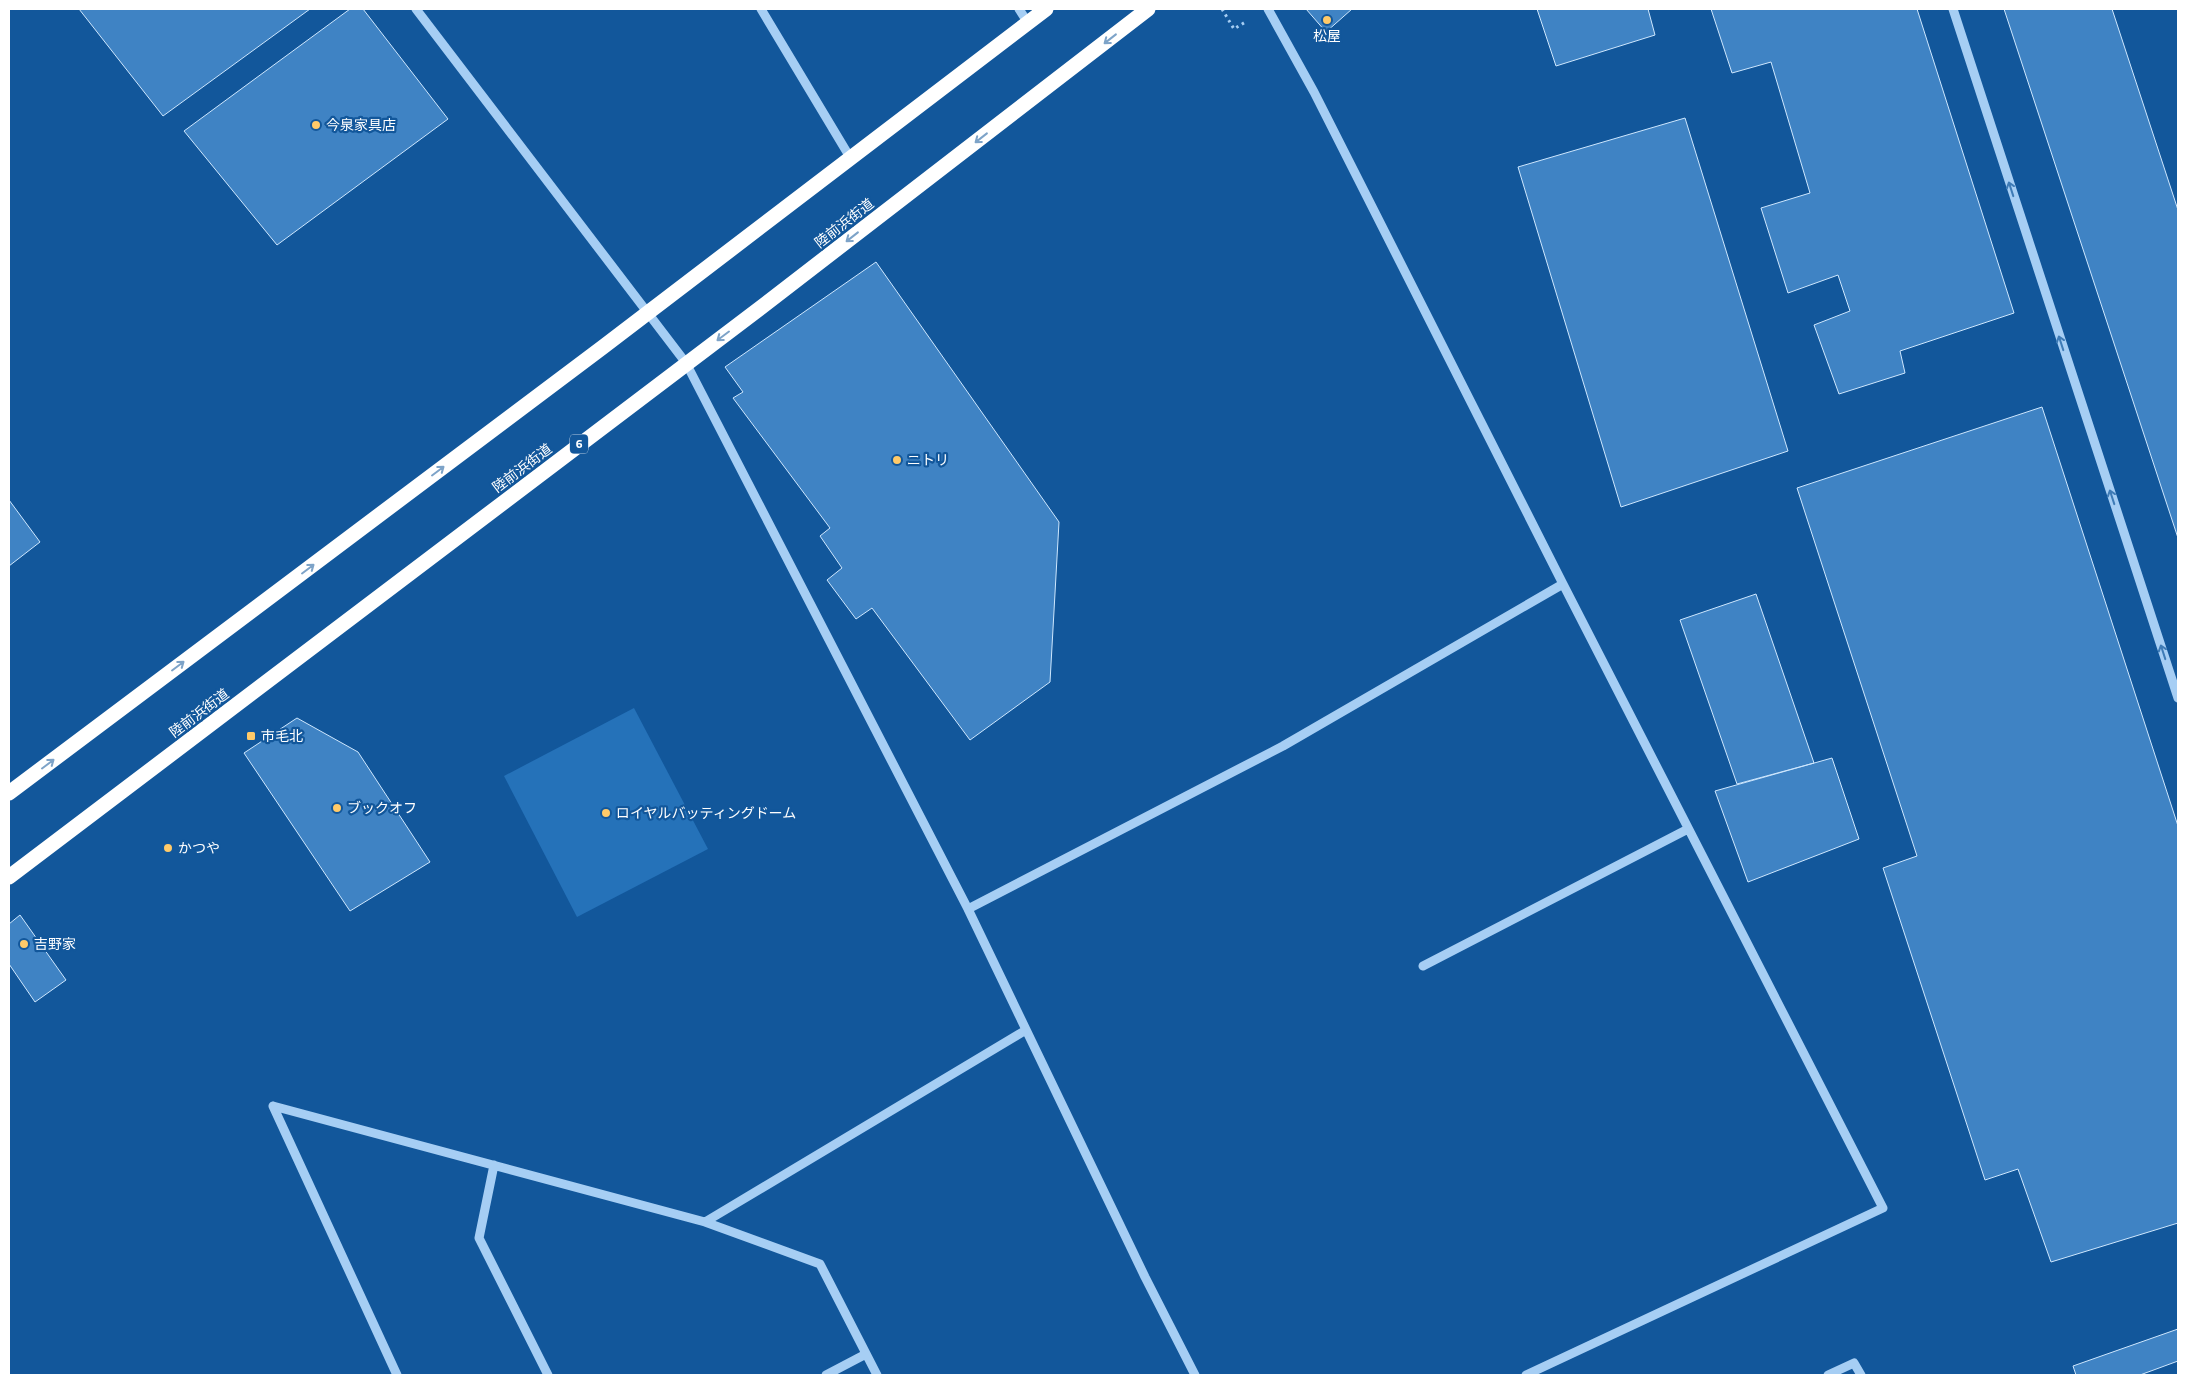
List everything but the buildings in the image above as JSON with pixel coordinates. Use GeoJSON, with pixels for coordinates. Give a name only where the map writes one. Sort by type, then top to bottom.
{"type":"FeatureCollection","features":[{"type":"Feature","properties":{"kind":"highway"},"geometry":{"type":"LineString","coordinates":[[9,793],[851,159],[1046,9]]}},
{"type":"Feature","properties":{"kind":"highway","name":"陸前浜街道"},"geometry":{"type":"LineString","coordinates":[[9,878],[1148,9]]}},
{"type":"Feature","properties":{"kind":"street"},"geometry":{"type":"LineString","coordinates":[[416,9],[686,363],[968,909],[1145,1277],[1195,1375]]}},
{"type":"Feature","properties":{"kind":"street"},"geometry":{"type":"LineString","coordinates":[[761,9],[851,159]]}},
{"type":"Feature","properties":{"kind":"street"},"geometry":{"type":"LineString","coordinates":[[1019,9],[1028,23]]}},
{"type":"Feature","properties":{"kind":"street"},"geometry":{"type":"LineString","coordinates":[[1268,9],[1314,92],[1562,584],[1884,1208],[1526,1375]]}},
{"type":"Feature","properties":{"kind":"street"},"geometry":{"type":"LineString","coordinates":[[1953,9],[2178,698]]}},
{"type":"Feature","properties":{"kind":"street"},"geometry":{"type":"LineString","coordinates":[[968,909],[1284,746],[1562,584]]}},
{"type":"Feature","properties":{"kind":"street"},"geometry":{"type":"LineString","coordinates":[[1423,966],[1688,829]]}},
{"type":"Feature","properties":{"kind":"street"},"geometry":{"type":"LineString","coordinates":[[705,1222],[1026,1030]]}},
{"type":"Feature","properties":{"kind":"street"},"geometry":{"type":"LineString","coordinates":[[397,1375],[273,1106],[705,1222],[820,1264],[876,1375]]}},
{"type":"Feature","properties":{"kind":"street"},"geometry":{"type":"LineString","coordinates":[[494,1166],[479,1238],[548,1375]]}},
{"type":"Feature","properties":{"kind":"street"},"geometry":{"type":"LineString","coordinates":[[826,1375],[866,1354]]}},
{"type":"Feature","properties":{"kind":"street"},"geometry":{"type":"LineString","coordinates":[[1828,1375],[1854,1363],[1860,1375]]}},
{"type":"Feature","properties":{"kind":"path"},"geometry":{"type":"LineString","coordinates":[[1222,9],[1234,29],[1248,21],[1245,15]]}},
{"type":"Feature","properties":{"kind":"shaded area","name":"ロイヤルバッティングドーム"},"geometry":{"type":"Polygon","coordinates":[[[634,708],[708,849],[577,917],[504,776],[634,708]]]}},
{"type":"Feature","properties":{"kind":"place","name":"松屋"},"geometry":{"type":"Point","coordinates":[1327,20]}},
{"type":"Feature","properties":{"kind":"place","name":"今泉家具店"},"geometry":{"type":"Point","coordinates":[316,125]}},
{"type":"Feature","properties":{"kind":"place","name":"ニトリ"},"geometry":{"type":"Point","coordinates":[897,460]}},
{"type":"Feature","properties":{"kind":"place","name":"市毛北"},"geometry":{"type":"Point","coordinates":[251,736]}},
{"type":"Feature","properties":{"kind":"place","name":"ブックオフ"},"geometry":{"type":"Point","coordinates":[337,808]}},
{"type":"Feature","properties":{"kind":"place","name":"ロイヤルバッティングドーム"},"geometry":{"type":"Point","coordinates":[606,813]}},
{"type":"Feature","properties":{"kind":"place","name":"かつや"},"geometry":{"type":"Point","coordinates":[168,848]}},
{"type":"Feature","properties":{"kind":"place","name":"吉野家"},"geometry":{"type":"Point","coordinates":[24,944]}}]}
